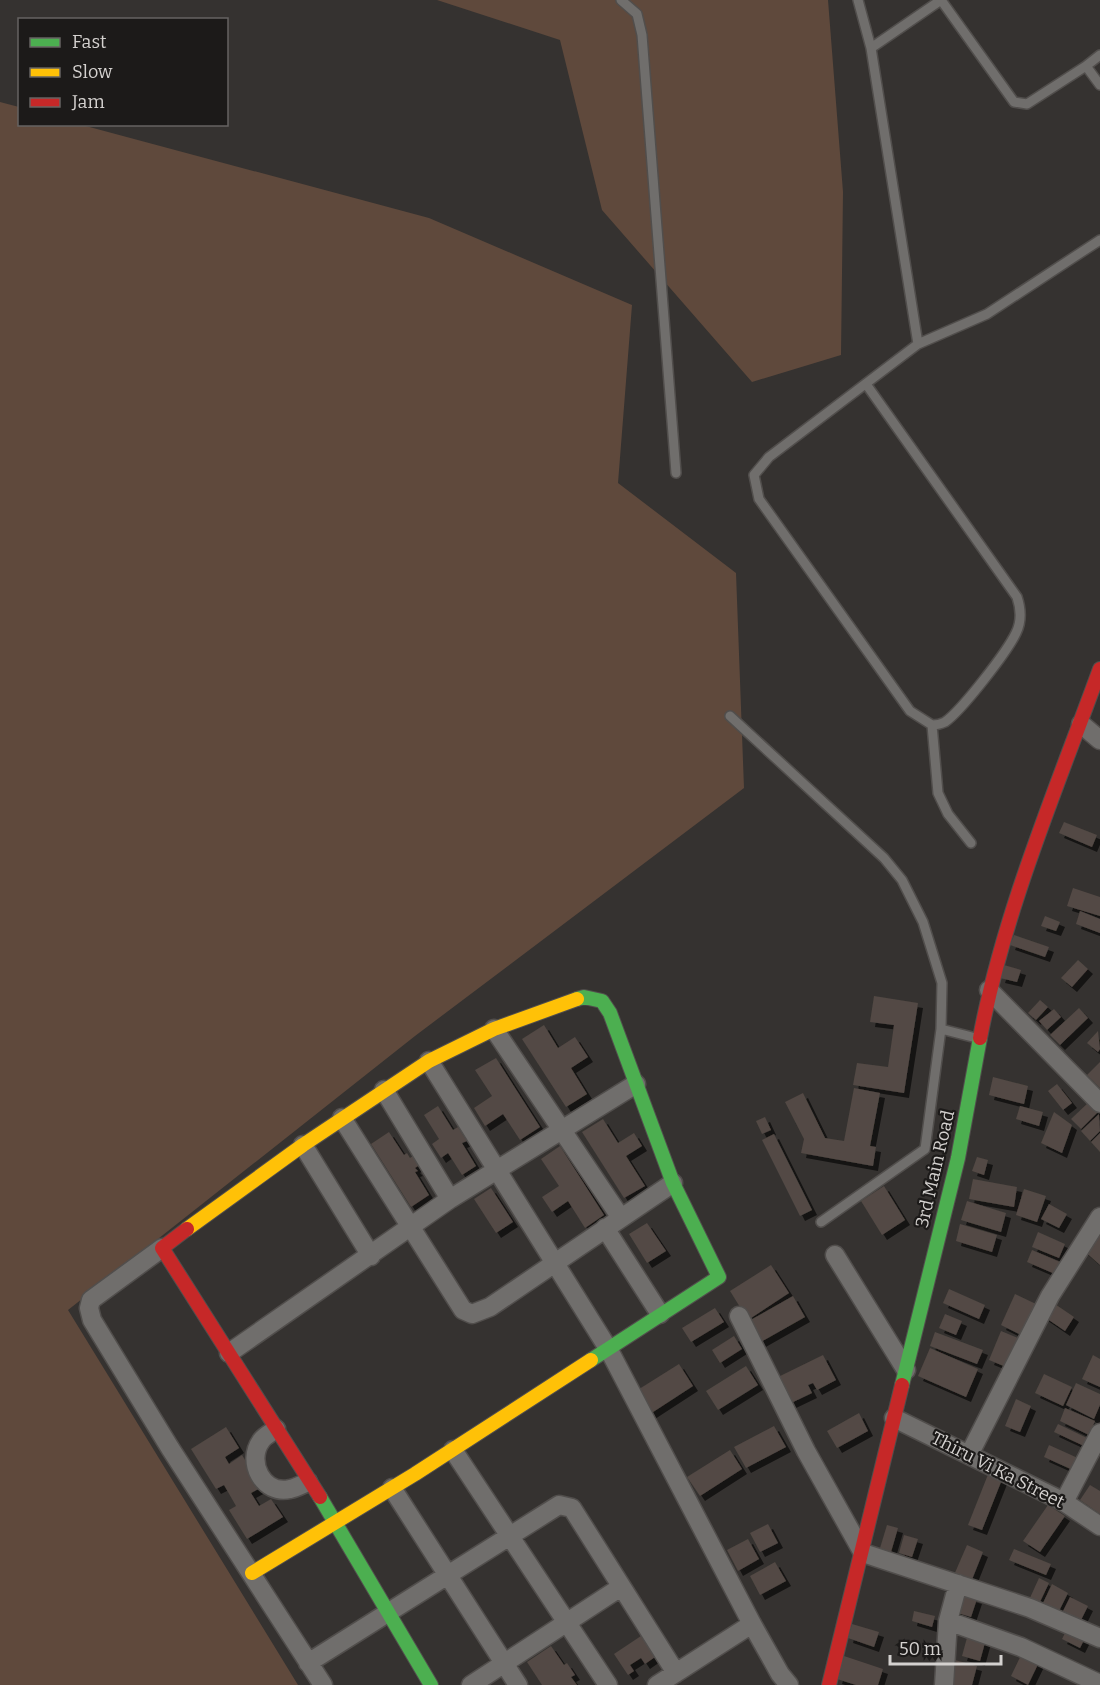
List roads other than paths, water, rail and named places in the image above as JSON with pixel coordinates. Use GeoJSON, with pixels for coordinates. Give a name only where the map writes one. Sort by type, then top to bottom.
{"type":"FeatureCollection","features":[{"type":"Feature","properties":{"kind":"street","name":"3rd Main Road"},"geometry":{"type":"LineString","coordinates":[[829,1685],[958,1158],[989,990],[1024,879],[1100,669]]}},
{"type":"Feature","properties":{"kind":"street"},"geometry":{"type":"LineString","coordinates":[[1081,724],[1100,740]]}},
{"type":"Feature","properties":{"kind":"street"},"geometry":{"type":"LineString","coordinates":[[989,990],[1100,1103]]}},
{"type":"Feature","properties":{"kind":"street"},"geometry":{"type":"LineString","coordinates":[[252,1573],[453,1450],[719,1277],[673,1183],[610,1013],[597,998],[584,998],[494,1029],[429,1061],[303,1145],[91,1300],[89,1308],[92,1320],[170,1448],[323,1685]]}},
{"type":"Feature","properties":{"kind":"street"},"geometry":{"type":"LineString","coordinates":[[494,1029],[621,1218]]}},
{"type":"Feature","properties":{"kind":"street"},"geometry":{"type":"LineString","coordinates":[[429,1061],[609,1350],[752,1624],[780,1674],[789,1685]]}},
{"type":"Feature","properties":{"kind":"street"},"geometry":{"type":"LineString","coordinates":[[229,1353],[450,1199],[636,1084]]}},
{"type":"Feature","properties":{"kind":"street"},"geometry":{"type":"LineString","coordinates":[[384,1090],[450,1199]]}},
{"type":"Feature","properties":{"kind":"street"},"geometry":{"type":"LineString","coordinates":[[342,1118],[464,1310],[472,1314],[490,1307],[673,1183]]}},
{"type":"Feature","properties":{"kind":"street"},"geometry":{"type":"LineString","coordinates":[[303,1145],[371,1256]]}},
{"type":"Feature","properties":{"kind":"street"},"geometry":{"type":"LineString","coordinates":[[969,1455],[1050,1296],[1100,1217]]}},
{"type":"Feature","properties":{"kind":"street"},"geometry":{"type":"LineString","coordinates":[[605,1228],[660,1314]]}},
{"type":"Feature","properties":{"kind":"street"},"geometry":{"type":"LineString","coordinates":[[162,1248],[389,1610],[431,1685]]}},
{"type":"Feature","properties":{"kind":"street"},"geometry":{"type":"LineString","coordinates":[[835,1255],[906,1370]]}},
{"type":"Feature","properties":{"kind":"street"},"geometry":{"type":"LineString","coordinates":[[739,1316],[806,1451],[863,1553],[1030,1608],[1100,1638]]}},
{"type":"Feature","properties":{"kind":"street","name":"Thiru Vi Ka Street"},"geometry":{"type":"LineString","coordinates":[[894,1418],[1064,1502],[1100,1526]]}},
{"type":"Feature","properties":{"kind":"street"},"geometry":{"type":"LineString","coordinates":[[276,1429],[261,1440],[256,1452],[254,1463],[258,1475],[271,1487],[289,1490],[308,1482]]}},
{"type":"Feature","properties":{"kind":"street"},"geometry":{"type":"LineString","coordinates":[[1064,1502],[1100,1433]]}},
{"type":"Feature","properties":{"kind":"street"},"geometry":{"type":"LineString","coordinates":[[453,1450],[608,1685]]}},
{"type":"Feature","properties":{"kind":"street"},"geometry":{"type":"LineString","coordinates":[[392,1488],[518,1685]]}},
{"type":"Feature","properties":{"kind":"street"},"geometry":{"type":"LineString","coordinates":[[308,1663],[559,1505],[565,1505],[572,1508],[676,1673]]}},
{"type":"Feature","properties":{"kind":"street"},"geometry":{"type":"LineString","coordinates":[[944,1685],[948,1621],[958,1584]]}},
{"type":"Feature","properties":{"kind":"street"},"geometry":{"type":"LineString","coordinates":[[471,1685],[621,1587]]}},
{"type":"Feature","properties":{"kind":"street"},"geometry":{"type":"LineString","coordinates":[[948,1621],[1021,1647],[1100,1684]]}},
{"type":"Feature","properties":{"kind":"street"},"geometry":{"type":"LineString","coordinates":[[657,1685],[752,1624]]}},
{"type":"Feature","properties":{"kind":"lane"},"geometry":{"type":"LineString","coordinates":[[621,0],[637,14],[642,35],[676,473]]}},
{"type":"Feature","properties":{"kind":"lane"},"geometry":{"type":"LineString","coordinates":[[858,0],[871,48],[918,344]]}},
{"type":"Feature","properties":{"kind":"lane"},"geometry":{"type":"LineString","coordinates":[[871,48],[941,0],[1014,102],[1027,104],[1100,55]]}},
{"type":"Feature","properties":{"kind":"lane"},"geometry":{"type":"LineString","coordinates":[[1086,66],[1100,85]]}},
{"type":"Feature","properties":{"kind":"lane"},"geometry":{"type":"LineString","coordinates":[[866,384],[1017,597],[1021,609],[1016,633],[1005,651],[952,715],[940,724],[932,725],[910,711],[759,499],[754,483],[758,467],[918,344],[987,314],[1100,240]]}},
{"type":"Feature","properties":{"kind":"lane"},"geometry":{"type":"LineString","coordinates":[[730,716],[884,858],[902,880],[923,922],[942,983],[941,1029],[925,1149],[821,1222]]}},
{"type":"Feature","properties":{"kind":"lane"},"geometry":{"type":"LineString","coordinates":[[932,725],[938,793],[948,814],[971,843]]}},
{"type":"Feature","properties":{"kind":"lane"},"geometry":{"type":"LineString","coordinates":[[941,1029],[980,1039]]}}]}
